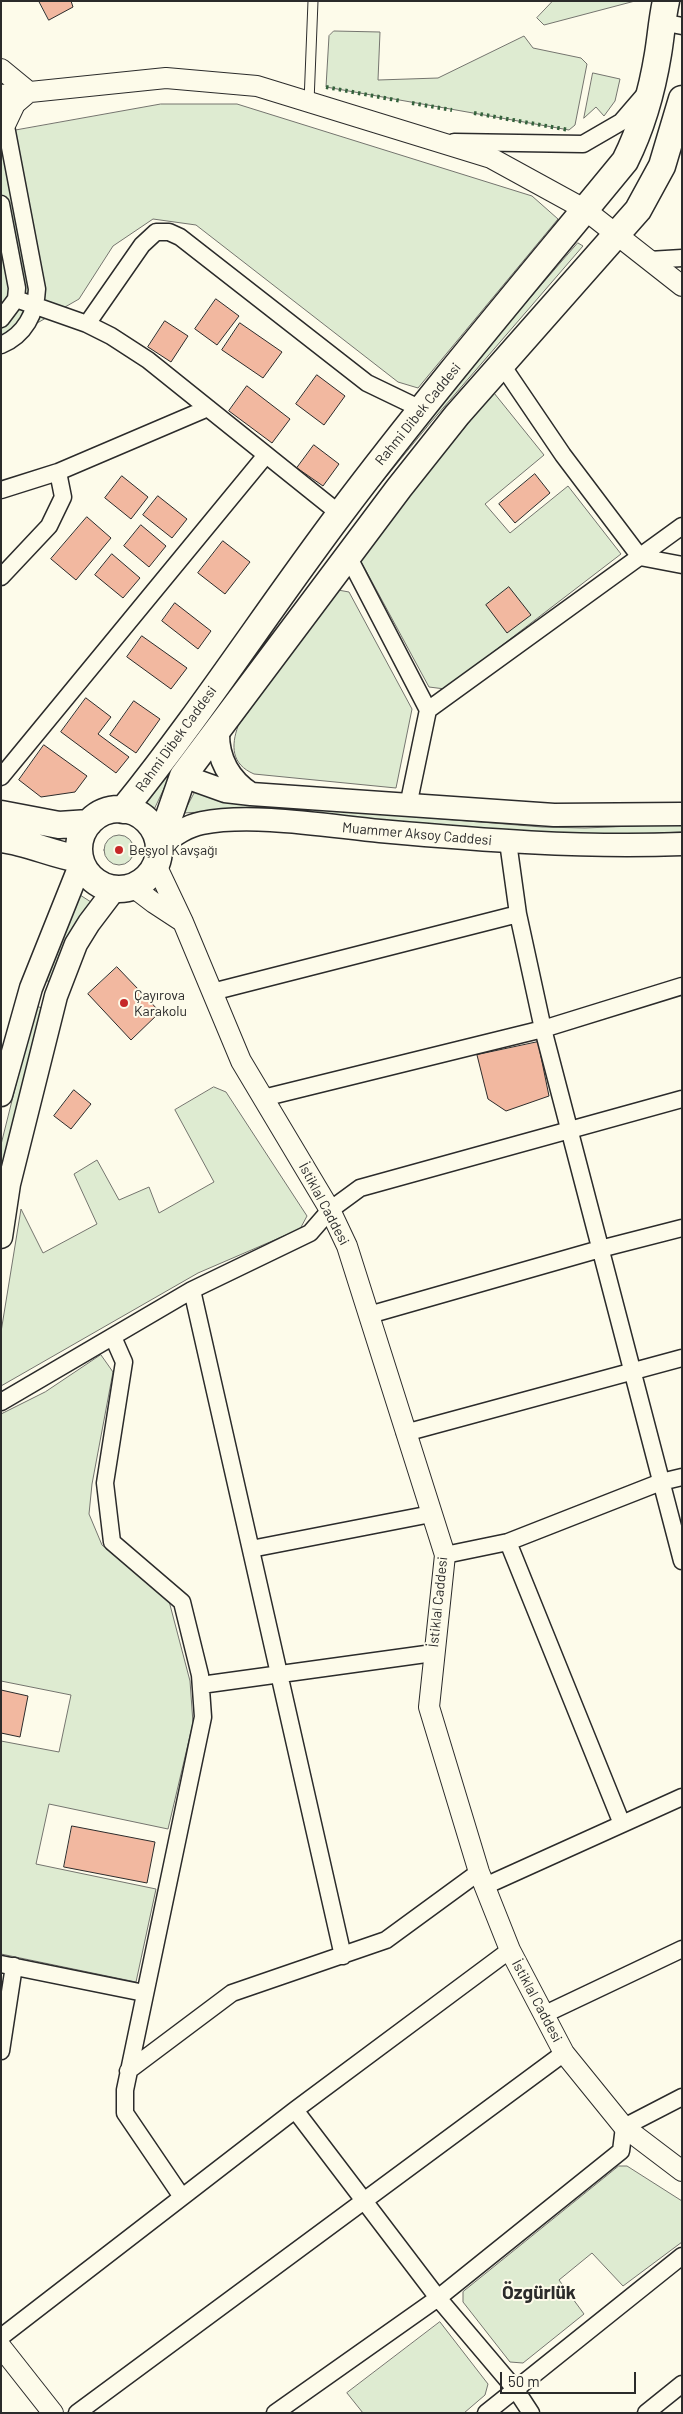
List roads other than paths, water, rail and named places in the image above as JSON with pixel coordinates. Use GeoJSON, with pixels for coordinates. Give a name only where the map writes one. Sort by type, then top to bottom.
{"type":"FeatureCollection","features":[{"type":"Feature","properties":{"kind":"main road","name":"Rahmi Dibek Caddesi"},"geometry":{"type":"LineString","coordinates":[[157,848],[150,822],[141,815],[123,810],[156,770],[340,514],[421,409],[625,161],[637,137],[651,88],[658,54],[670,16]]}},
{"type":"Feature","properties":{"kind":"main road","name":"Rahmi Dibek Caddesi"},"geometry":{"type":"LineString","coordinates":[[1,1237],[9,1184],[56,996],[76,944],[88,923],[124,888],[150,876],[157,848],[183,776],[348,556],[452,422],[638,210],[652,186],[671,142],[682,99]]}},
{"type":"Feature","properties":{"kind":"main road"},"geometry":{"type":"LineString","coordinates":[[218,730],[217,747],[223,764],[238,786],[251,794]]}},
{"type":"Feature","properties":{"kind":"main road"},"geometry":{"type":"LineString","coordinates":[[156,770],[183,776],[225,791],[251,794],[554,815],[682,814]]}},
{"type":"Feature","properties":{"kind":"main road"},"geometry":{"type":"LineString","coordinates":[[1,1095],[31,988],[81,861],[81,840],[89,823],[102,813],[123,810]]}},
{"type":"Feature","properties":{"kind":"main road"},"geometry":{"type":"LineString","coordinates":[[1,814],[59,825],[89,823]]}},
{"type":"Feature","properties":{"kind":"main road","name":"Muammer Aksoy Caddesi"},"geometry":{"type":"LineString","coordinates":[[157,848],[184,829],[202,823],[233,820],[277,821],[508,842],[588,846],[682,844]]}},
{"type":"Feature","properties":{"kind":"main road"},"geometry":{"type":"LineString","coordinates":[[1,839],[14,840],[39,850],[81,861],[94,881],[124,888]]}},
{"type":"Feature","properties":{"kind":"street"},"geometry":{"type":"LineString","coordinates":[[1,70],[29,92]]}},
{"type":"Feature","properties":{"kind":"street"},"geometry":{"type":"LineString","coordinates":[[1,95],[166,78],[257,86],[491,158],[585,210],[682,286]]}},
{"type":"Feature","properties":{"kind":"street"},"geometry":{"type":"LineString","coordinates":[[436,141],[583,144],[621,122],[651,88]]}},
{"type":"Feature","properties":{"kind":"street"},"geometry":{"type":"LineString","coordinates":[[6,123],[15,104],[29,92]]}},
{"type":"Feature","properties":{"kind":"street"},"geometry":{"type":"LineString","coordinates":[[1,100],[37,289],[36,305],[31,320],[18,333],[1,345]]}},
{"type":"Feature","properties":{"kind":"street"},"geometry":{"type":"LineString","coordinates":[[1,204],[17,288],[16,299],[1,319]]}},
{"type":"Feature","properties":{"kind":"street"},"geometry":{"type":"LineString","coordinates":[[87,324],[142,245],[156,232],[169,232],[180,237],[367,383],[421,409]]}},
{"type":"Feature","properties":{"kind":"street"},"geometry":{"type":"LineString","coordinates":[[649,260],[682,258]]}},
{"type":"Feature","properties":{"kind":"street"},"geometry":{"type":"LineString","coordinates":[[16,299],[87,324],[111,336],[148,360],[340,514]]}},
{"type":"Feature","properties":{"kind":"street"},"geometry":{"type":"LineString","coordinates":[[502,364],[563,454],[640,557],[682,565]]}},
{"type":"Feature","properties":{"kind":"street"},"geometry":{"type":"LineString","coordinates":[[1,490],[58,472],[208,408]]}},
{"type":"Feature","properties":{"kind":"street"},"geometry":{"type":"LineString","coordinates":[[1,777],[266,455]]}},
{"type":"Feature","properties":{"kind":"street"},"geometry":{"type":"LineString","coordinates":[[1,577],[49,526],[64,497],[58,472]]}},
{"type":"Feature","properties":{"kind":"street"},"geometry":{"type":"LineString","coordinates":[[428,710],[682,526]]}},
{"type":"Feature","properties":{"kind":"street"},"geometry":{"type":"LineString","coordinates":[[348,556],[428,710],[408,806]]}},
{"type":"Feature","properties":{"kind":"street"},"geometry":{"type":"LineString","coordinates":[[508,842],[518,914],[543,1028],[682,1560]]}},
{"type":"Feature","properties":{"kind":"street","name":"İstiklal Caddesi"},"geometry":{"type":"LineString","coordinates":[[157,848],[183,922],[241,1061],[330,1210],[348,1246],[445,1556],[429,1707],[482,1879],[510,1950],[564,2053],[624,2127],[682,2171]]}},
{"type":"Feature","properties":{"kind":"street"},"geometry":{"type":"LineString","coordinates":[[124,888],[183,922]]}},
{"type":"Feature","properties":{"kind":"street"},"geometry":{"type":"LineString","coordinates":[[212,992],[518,914]]}},
{"type":"Feature","properties":{"kind":"street"},"geometry":{"type":"LineString","coordinates":[[263,1098],[543,1028],[682,986]]}},
{"type":"Feature","properties":{"kind":"street"},"geometry":{"type":"LineString","coordinates":[[1,1402],[192,1290],[310,1233],[330,1210],[360,1188],[682,1099]]}},
{"type":"Feature","properties":{"kind":"street"},"geometry":{"type":"LineString","coordinates":[[369,1315],[600,1248],[682,1228]]}},
{"type":"Feature","properties":{"kind":"street"},"geometry":{"type":"LineString","coordinates":[[192,1290],[342,1956]]}},
{"type":"Feature","properties":{"kind":"street"},"geometry":{"type":"LineString","coordinates":[[113,1337],[124,1362],[105,1483],[112,1542],[182,1602],[200,1685],[203,1717],[128,2071],[125,2113],[182,2197]]}},
{"type":"Feature","properties":{"kind":"street"},"geometry":{"type":"LineString","coordinates":[[405,1433],[682,1358]]}},
{"type":"Feature","properties":{"kind":"street"},"geometry":{"type":"LineString","coordinates":[[445,1556],[508,1542],[661,1482],[682,1476]]}},
{"type":"Feature","properties":{"kind":"street"},"geometry":{"type":"LineString","coordinates":[[251,1549],[431,1514]]}},
{"type":"Feature","properties":{"kind":"street"},"geometry":{"type":"LineString","coordinates":[[508,1542],[622,1824]]}},
{"type":"Feature","properties":{"kind":"street"},"geometry":{"type":"LineString","coordinates":[[200,1685],[434,1653]]}},
{"type":"Feature","properties":{"kind":"street"},"geometry":{"type":"LineString","coordinates":[[128,2071],[232,1993],[386,1940],[482,1879],[622,1824],[682,1797]]}},
{"type":"Feature","properties":{"kind":"street"},"geometry":{"type":"LineString","coordinates":[[543,2015],[682,1949]]}},
{"type":"Feature","properties":{"kind":"street"},"geometry":{"type":"LineString","coordinates":[[1,2336],[295,2110],[510,1950]]}},
{"type":"Feature","properties":{"kind":"street"},"geometry":{"type":"LineString","coordinates":[[1,2052],[8,1965],[144,1993]]}},
{"type":"Feature","properties":{"kind":"street"},"geometry":{"type":"LineString","coordinates":[[77,2413],[564,2053]]}},
{"type":"Feature","properties":{"kind":"street"},"geometry":{"type":"LineString","coordinates":[[275,2413],[438,2298],[621,2151],[624,2127],[682,2096]]}},
{"type":"Feature","properties":{"kind":"street"},"geometry":{"type":"LineString","coordinates":[[295,2110],[438,2298],[516,2390],[531,2413]]}},
{"type":"Feature","properties":{"kind":"street"},"geometry":{"type":"LineString","coordinates":[[486,2413],[682,2256]]}},
{"type":"Feature","properties":{"kind":"street"},"geometry":{"type":"LineString","coordinates":[[1,2347],[53,2413]]}},
{"type":"Feature","properties":{"kind":"street"},"geometry":{"type":"LineString","coordinates":[[646,2413],[682,2384]]}},
{"type":"Feature","properties":{"kind":"lane"},"geometry":{"type":"LineString","coordinates":[[309,102],[313,1]]}},
{"type":"Feature","properties":{"kind":"place","name":"Beşyol Kavşağı"},"geometry":{"type":"Point","coordinates":[119,850]}},
{"type":"Feature","properties":{"kind":"place","name":"Çayırova Karakolu"},"geometry":{"type":"Point","coordinates":[124,1003]}},
{"type":"Feature","properties":{"kind":"district","name":"Özgürlük"},"geometry":{"type":"Point","coordinates":[539,2293]}}]}
